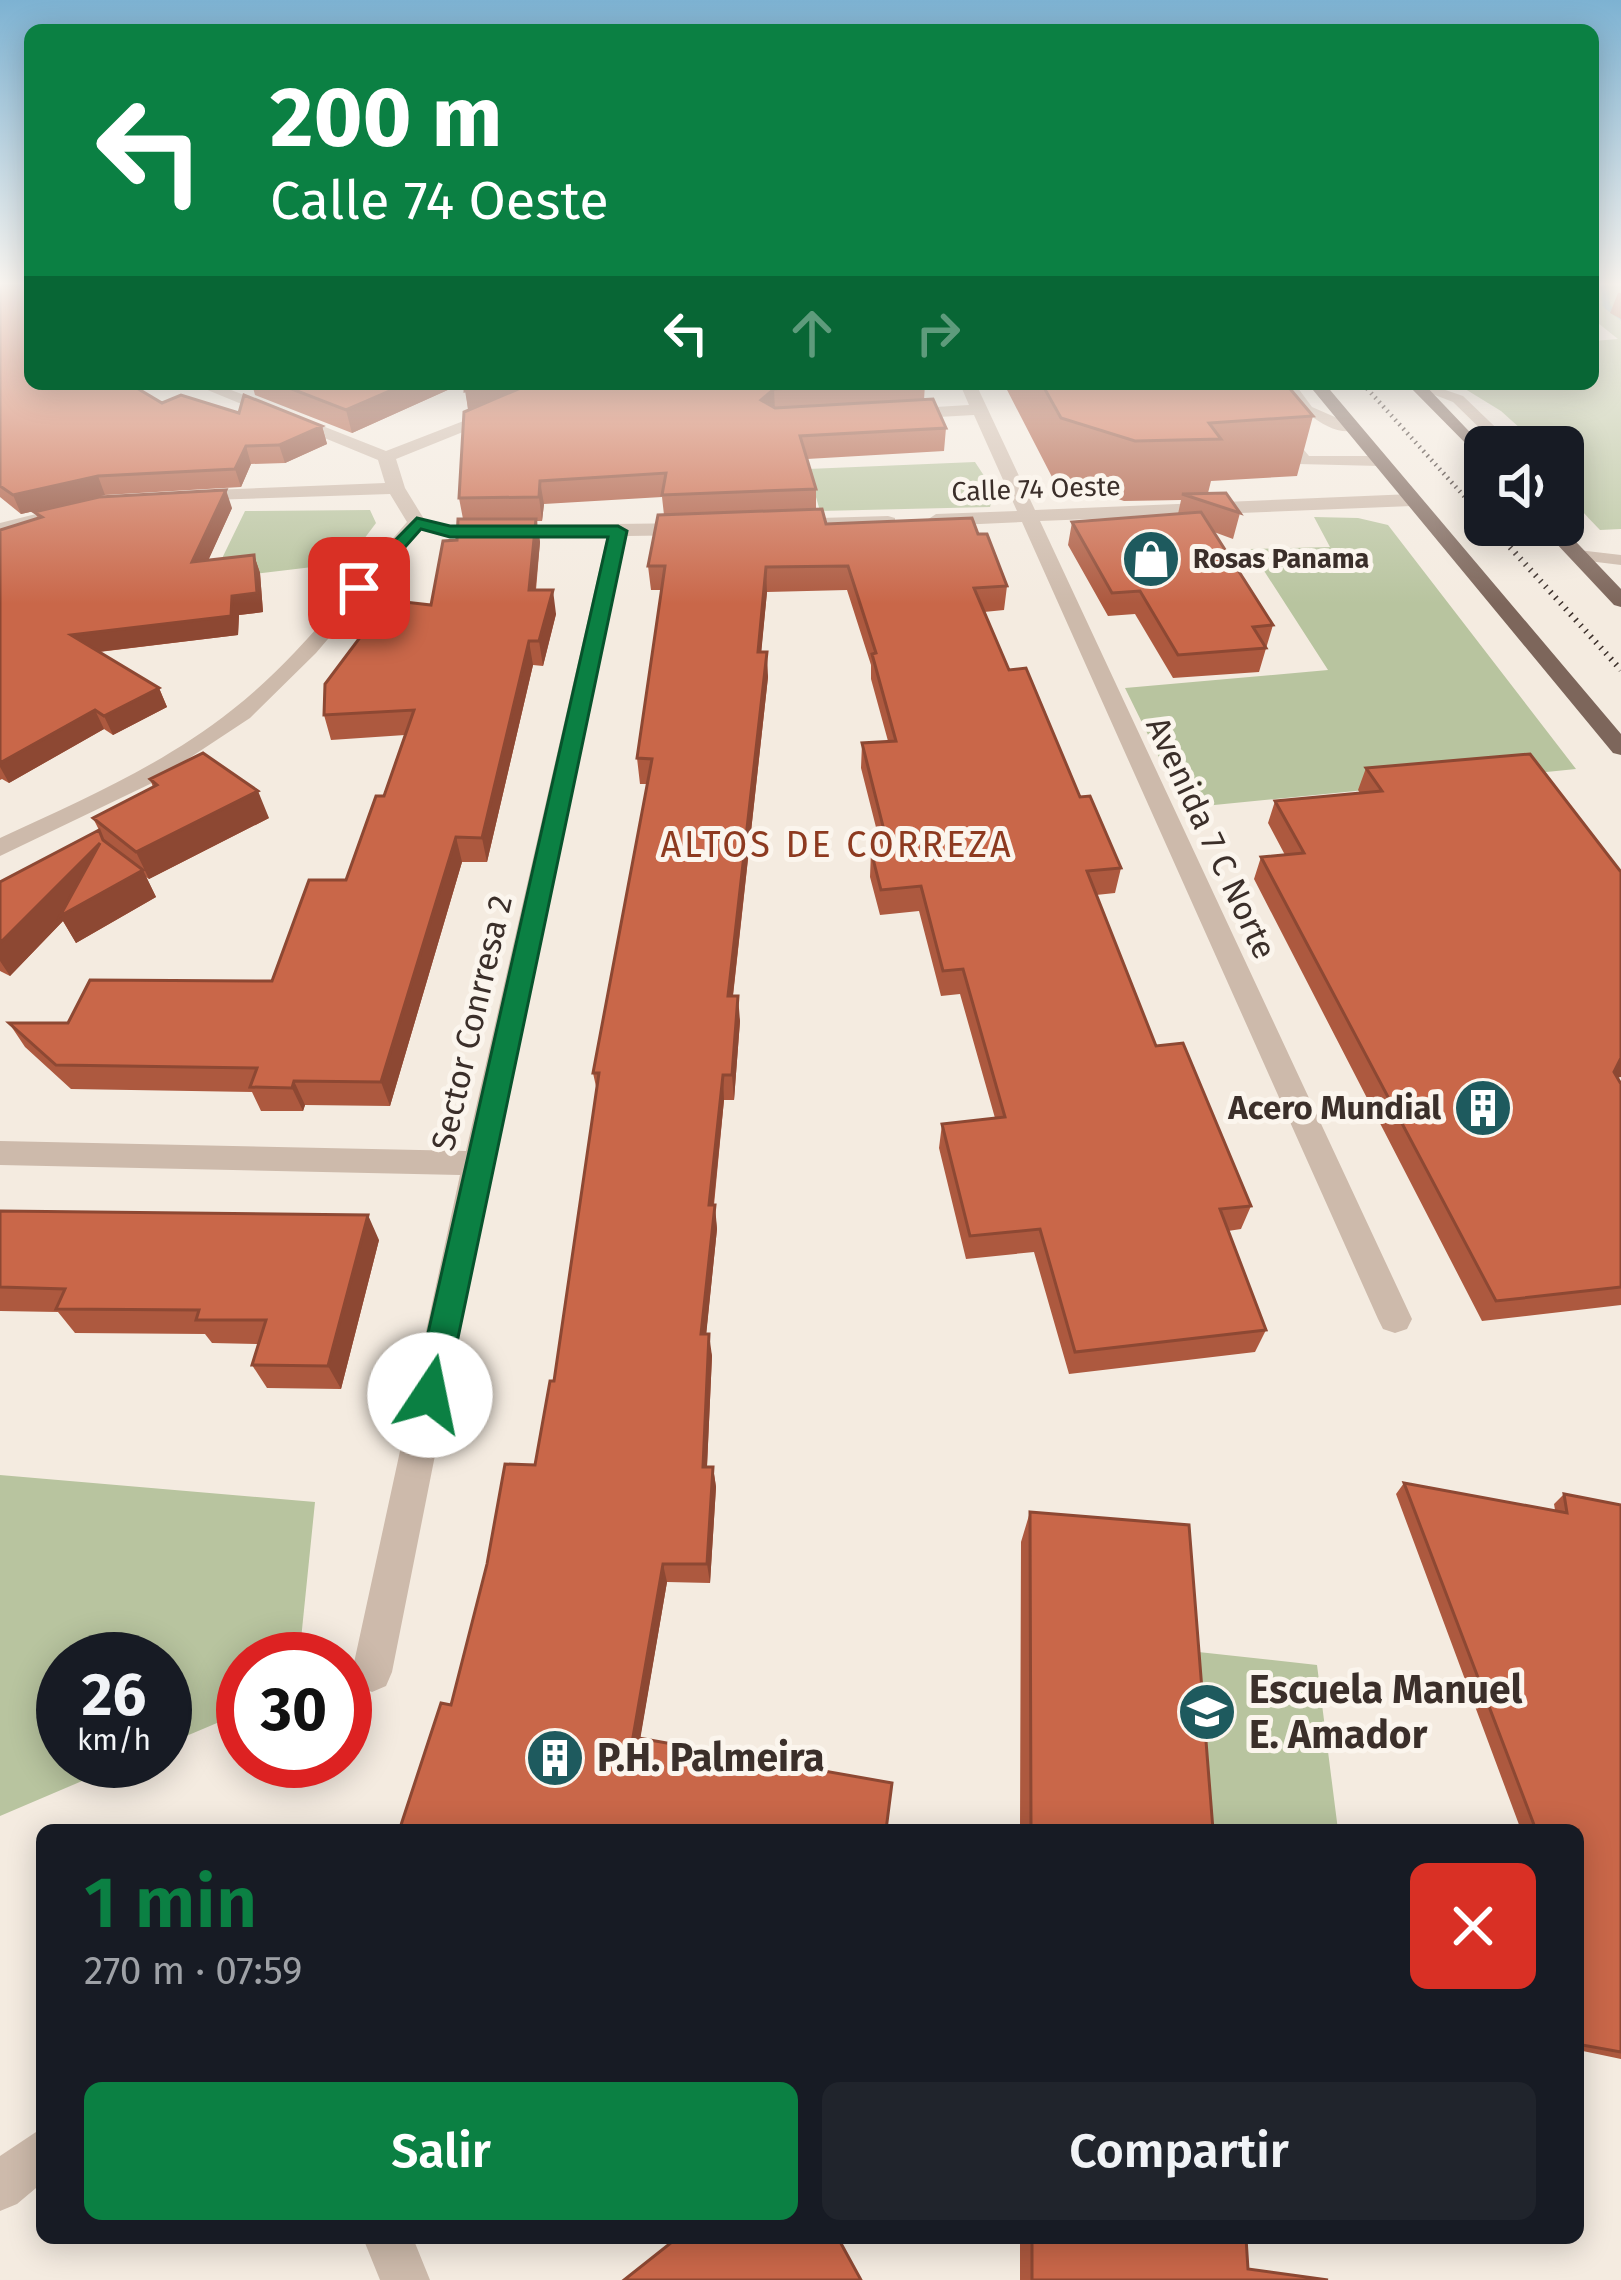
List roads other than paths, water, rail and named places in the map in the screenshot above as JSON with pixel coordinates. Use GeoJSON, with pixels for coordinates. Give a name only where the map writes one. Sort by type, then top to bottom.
{"type":"FeatureCollection","features":[{"type":"Feature","properties":{"kind":"main road"},"geometry":{"type":"LineString","coordinates":[[1322,391],[1621,748]]}},
{"type":"Feature","properties":{"kind":"main road"},"geometry":{"type":"LineString","coordinates":[[1422,391],[1464,436]]}},
{"type":"Feature","properties":{"kind":"main road"},"geometry":{"type":"LineString","coordinates":[[1569,546],[1621,601]]}},
{"type":"Feature","properties":{"kind":"street"},"geometry":{"type":"LineString","coordinates":[[221,391],[386,457],[555,391]]}},
{"type":"Feature","properties":{"kind":"street","name":"Avenida 7 C Norte"},"geometry":{"type":"LineString","coordinates":[[971,391],[1395,1319]]}},
{"type":"Feature","properties":{"kind":"street"},"geometry":{"type":"LineString","coordinates":[[889,415],[980,410]]}},
{"type":"Feature","properties":{"kind":"street"},"geometry":{"type":"LineString","coordinates":[[386,457],[396,488],[417,523],[450,532],[709,528]]}},
{"type":"Feature","properties":{"kind":"street"},"geometry":{"type":"LineString","coordinates":[[172,499],[396,488]]}},
{"type":"Feature","properties":{"kind":"street","name":"Calle 74 Oeste"},"geometry":{"type":"LineString","coordinates":[[755,526],[1412,500]]}},
{"type":"Feature","properties":{"kind":"street"},"geometry":{"type":"LineString","coordinates":[[0,529],[85,509]]}},
{"type":"Feature","properties":{"kind":"street"},"geometry":{"type":"LineString","coordinates":[[0,848],[142,776],[227,725],[269,690],[417,523]]}},
{"type":"Feature","properties":{"kind":"street","name":"Sector Conrresa 2"},"geometry":{"type":"LineString","coordinates":[[372,1672],[478,1163],[618,531]]}},
{"type":"Feature","properties":{"kind":"street"},"geometry":{"type":"LineString","coordinates":[[0,1153],[478,1163]]}},
{"type":"Feature","properties":{"kind":"street"},"geometry":{"type":"LineString","coordinates":[[0,2187],[36,2157]]}},
{"type":"Feature","properties":{"kind":"street"},"geometry":{"type":"LineString","coordinates":[[390,2244],[405,2280]]}},
{"type":"Feature","properties":{"kind":"lane"},"geometry":{"type":"LineString","coordinates":[[1247,391],[1304,461],[1380,461]]}},
{"type":"Feature","properties":{"kind":"lane"},"geometry":{"type":"LineString","coordinates":[[1293,391],[1307,410],[1352,428]]}},
{"type":"Feature","properties":{"kind":"lane"},"geometry":{"type":"LineString","coordinates":[[1436,391],[1458,399],[1486,426]]}},
{"type":"Feature","properties":{"kind":"lane"},"geometry":{"type":"LineString","coordinates":[[1578,555],[1621,560]]}},
{"type":"Feature","properties":{"kind":"railway"},"geometry":{"type":"LineString","coordinates":[[1370,391],[1464,496]]}},
{"type":"Feature","properties":{"kind":"railway"},"geometry":{"type":"LineString","coordinates":[[1509,546],[1621,670]]}},
{"type":"Feature","properties":{"kind":"place","name":"Rosas Panama"},"geometry":{"type":"Point","coordinates":[1151,559]}},
{"type":"Feature","properties":{"kind":"place","name":"Acero Mundial"},"geometry":{"type":"Point","coordinates":[1483,1108]}},
{"type":"Feature","properties":{"kind":"place","name":"Escuela Manuel E. Amador"},"geometry":{"type":"Point","coordinates":[1207,1712]}},
{"type":"Feature","properties":{"kind":"place","name":"P.H. Palmeira"},"geometry":{"type":"Point","coordinates":[555,1758]}},
{"type":"Feature","properties":{"kind":"district","name":"ALTOS DE CORREZA"},"geometry":{"type":"Point","coordinates":[837,845]}}]}
